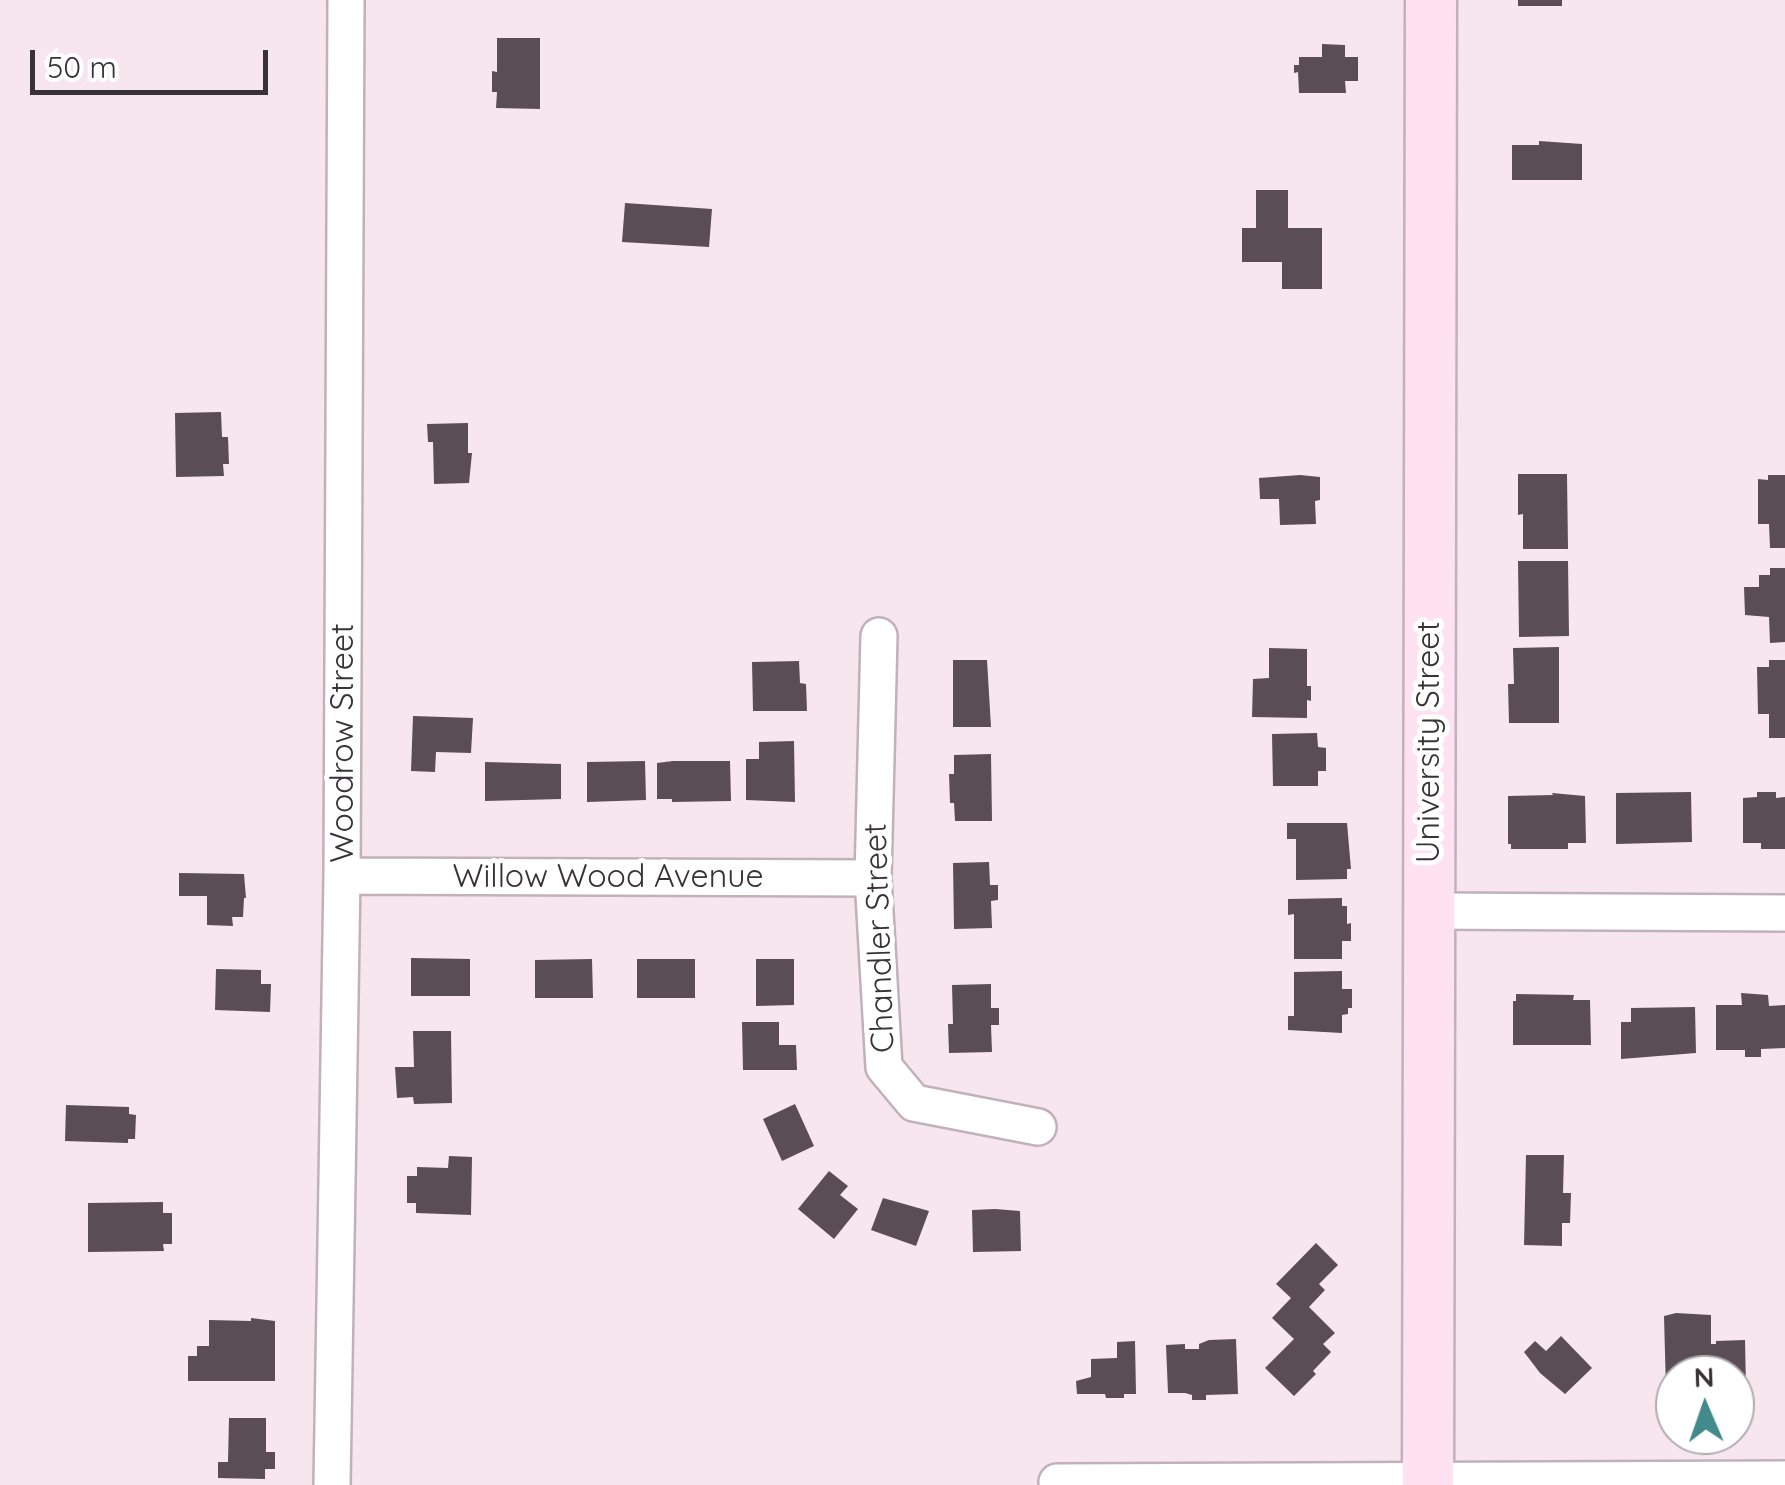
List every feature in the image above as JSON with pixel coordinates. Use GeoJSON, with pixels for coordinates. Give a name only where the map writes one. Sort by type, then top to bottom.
{"type":"FeatureCollection","features":[{"type":"Feature","properties":{"kind":"street","name":"Woodrow Street"},"geometry":{"type":"LineString","coordinates":[[332,1485],[342,876],[346,0]]}},
{"type":"Feature","properties":{"kind":"street","name":"University Street"},"geometry":{"type":"LineString","coordinates":[[1428,1482],[1431,0]]}},
{"type":"Feature","properties":{"kind":"street","name":"Chandler Street"},"geometry":{"type":"LineString","coordinates":[[879,636],[873,878],[884,1067],[914,1103],[1038,1127]]}},
{"type":"Feature","properties":{"kind":"street","name":"Willow Wood Avenue"},"geometry":{"type":"LineString","coordinates":[[342,876],[873,878]]}},
{"type":"Feature","properties":{"kind":"street"},"geometry":{"type":"LineString","coordinates":[[1428,911],[1785,914]]}},
{"type":"Feature","properties":{"kind":"street"},"geometry":{"type":"LineString","coordinates":[[1057,1482],[1785,1478]]}},
{"type":"Feature","properties":{"kind":"building"},"geometry":{"type":"Polygon","coordinates":[[[1518,0],[1562,0],[1562,6],[1518,6],[1518,0]]]}},
{"type":"Feature","properties":{"kind":"building"},"geometry":{"type":"Polygon","coordinates":[[[497,38],[540,38],[540,109],[496,108],[492,71],[497,72],[497,38]]]}},
{"type":"Feature","properties":{"kind":"building"},"geometry":{"type":"Polygon","coordinates":[[[1322,44],[1345,45],[1345,57],[1358,57],[1358,81],[1345,81],[1346,93],[1299,93],[1294,65],[1299,65],[1299,57],[1322,57],[1322,44]]]}},
{"type":"Feature","properties":{"kind":"building"},"geometry":{"type":"Polygon","coordinates":[[[1539,141],[1582,144],[1582,180],[1512,180],[1512,145],[1539,145],[1539,141]]]}},
{"type":"Feature","properties":{"kind":"building"},"geometry":{"type":"Polygon","coordinates":[[[1256,190],[1288,190],[1288,228],[1322,228],[1322,289],[1282,289],[1282,262],[1242,262],[1242,228],[1256,228],[1256,190]]]}},
{"type":"Feature","properties":{"kind":"building"},"geometry":{"type":"Polygon","coordinates":[[[625,203],[712,209],[709,247],[622,242],[625,203]]]}},
{"type":"Feature","properties":{"kind":"building"},"geometry":{"type":"Polygon","coordinates":[[[221,412],[222,437],[228,437],[229,464],[223,464],[224,476],[176,477],[175,413],[221,412]]]}},
{"type":"Feature","properties":{"kind":"building"},"geometry":{"type":"Polygon","coordinates":[[[468,423],[468,453],[472,453],[469,483],[434,484],[433,442],[428,442],[427,424],[468,423]]]}},
{"type":"Feature","properties":{"kind":"building"},"geometry":{"type":"Polygon","coordinates":[[[1518,474],[1567,474],[1568,549],[1523,549],[1518,474]]]}},
{"type":"Feature","properties":{"kind":"building"},"geometry":{"type":"Polygon","coordinates":[[[1768,475],[1785,475],[1785,548],[1770,548],[1769,524],[1758,524],[1758,479],[1768,480],[1768,475]]]}},
{"type":"Feature","properties":{"kind":"building"},"geometry":{"type":"Polygon","coordinates":[[[1320,477],[1316,524],[1280,525],[1279,499],[1260,499],[1259,478],[1320,477]]]}},
{"type":"Feature","properties":{"kind":"building"},"geometry":{"type":"Polygon","coordinates":[[[1518,561],[1568,561],[1569,636],[1519,637],[1518,561]]]}},
{"type":"Feature","properties":{"kind":"building"},"geometry":{"type":"Polygon","coordinates":[[[1770,568],[1785,568],[1785,642],[1770,643],[1769,617],[1745,615],[1744,587],[1759,587],[1759,575],[1770,575],[1770,568]]]}},
{"type":"Feature","properties":{"kind":"building"},"geometry":{"type":"Polygon","coordinates":[[[1559,647],[1559,723],[1509,723],[1508,684],[1514,684],[1513,648],[1559,647]]]}},
{"type":"Feature","properties":{"kind":"building"},"geometry":{"type":"Polygon","coordinates":[[[1269,648],[1307,649],[1311,701],[1307,700],[1307,718],[1252,717],[1253,679],[1269,678],[1269,648]]]}},
{"type":"Feature","properties":{"kind":"building"},"geometry":{"type":"Polygon","coordinates":[[[953,660],[987,660],[991,727],[953,727],[953,660]]]}},
{"type":"Feature","properties":{"kind":"building"},"geometry":{"type":"Polygon","coordinates":[[[1769,660],[1785,660],[1785,738],[1769,738],[1769,714],[1758,714],[1757,667],[1769,667],[1769,660]]]}},
{"type":"Feature","properties":{"kind":"building"},"geometry":{"type":"Polygon","coordinates":[[[799,661],[800,683],[806,684],[807,711],[753,711],[752,662],[799,661]]]}},
{"type":"Feature","properties":{"kind":"building"},"geometry":{"type":"Polygon","coordinates":[[[413,716],[473,718],[471,753],[436,752],[435,772],[411,771],[413,716]]]}},
{"type":"Feature","properties":{"kind":"building"},"geometry":{"type":"Polygon","coordinates":[[[1317,733],[1318,747],[1326,748],[1326,771],[1318,771],[1318,786],[1273,786],[1272,734],[1317,733]]]}},
{"type":"Feature","properties":{"kind":"building"},"geometry":{"type":"Polygon","coordinates":[[[794,741],[795,802],[746,800],[746,759],[759,759],[759,742],[794,741]]]}},
{"type":"Feature","properties":{"kind":"building"},"geometry":{"type":"Polygon","coordinates":[[[991,754],[992,821],[955,821],[949,774],[954,774],[954,755],[991,754]]]}},
{"type":"Feature","properties":{"kind":"building"},"geometry":{"type":"Polygon","coordinates":[[[645,761],[646,800],[587,802],[587,762],[645,761]]]}},
{"type":"Feature","properties":{"kind":"building"},"geometry":{"type":"Polygon","coordinates":[[[730,761],[731,801],[657,799],[657,763],[730,761]]]}},
{"type":"Feature","properties":{"kind":"building"},"geometry":{"type":"Polygon","coordinates":[[[485,762],[561,764],[561,799],[485,801],[485,762]]]}},
{"type":"Feature","properties":{"kind":"building"},"geometry":{"type":"Polygon","coordinates":[[[1691,792],[1692,842],[1616,844],[1616,793],[1691,792]]]}},
{"type":"Feature","properties":{"kind":"building"},"geometry":{"type":"Polygon","coordinates":[[[1757,792],[1776,792],[1776,798],[1785,797],[1785,849],[1761,849],[1761,843],[1743,843],[1743,798],[1757,797],[1757,792]]]}},
{"type":"Feature","properties":{"kind":"building"},"geometry":{"type":"Polygon","coordinates":[[[1508,796],[1585,796],[1586,843],[1568,843],[1568,849],[1511,849],[1508,796]]]}},
{"type":"Feature","properties":{"kind":"building"},"geometry":{"type":"Polygon","coordinates":[[[1287,823],[1347,823],[1351,869],[1347,869],[1347,879],[1296,880],[1296,839],[1287,839],[1287,823]]]}},
{"type":"Feature","properties":{"kind":"building"},"geometry":{"type":"Polygon","coordinates":[[[989,862],[990,885],[998,885],[998,900],[991,901],[992,928],[954,929],[953,863],[989,862]]]}},
{"type":"Feature","properties":{"kind":"building"},"geometry":{"type":"Polygon","coordinates":[[[179,873],[244,874],[243,917],[232,917],[233,926],[207,925],[207,896],[179,896],[179,873]]]}},
{"type":"Feature","properties":{"kind":"building"},"geometry":{"type":"Polygon","coordinates":[[[1342,898],[1342,906],[1347,906],[1347,924],[1351,923],[1351,941],[1342,941],[1342,959],[1294,959],[1294,914],[1288,915],[1288,899],[1342,898]]]}},
{"type":"Feature","properties":{"kind":"building"},"geometry":{"type":"Polygon","coordinates":[[[411,958],[470,959],[470,996],[411,996],[411,958]]]}},
{"type":"Feature","properties":{"kind":"building"},"geometry":{"type":"Polygon","coordinates":[[[592,959],[593,998],[535,998],[535,960],[592,959]]]}},
{"type":"Feature","properties":{"kind":"building"},"geometry":{"type":"Polygon","coordinates":[[[637,959],[695,959],[695,998],[637,998],[637,959]]]}},
{"type":"Feature","properties":{"kind":"building"},"geometry":{"type":"Polygon","coordinates":[[[756,959],[794,959],[794,1005],[756,1006],[756,959]]]}},
{"type":"Feature","properties":{"kind":"building"},"geometry":{"type":"Polygon","coordinates":[[[216,969],[261,970],[261,984],[271,984],[270,1012],[215,1010],[216,969]]]}},
{"type":"Feature","properties":{"kind":"building"},"geometry":{"type":"Polygon","coordinates":[[[1342,971],[1342,989],[1352,989],[1352,1008],[1342,1015],[1342,1033],[1288,1030],[1288,1016],[1294,1016],[1294,972],[1342,971]]]}},
{"type":"Feature","properties":{"kind":"building"},"geometry":{"type":"Polygon","coordinates":[[[991,984],[991,1008],[999,1008],[999,1025],[991,1025],[992,1052],[949,1053],[952,985],[991,984]]]}},
{"type":"Feature","properties":{"kind":"building"},"geometry":{"type":"Polygon","coordinates":[[[1741,993],[1768,995],[1769,1006],[1785,1005],[1785,1048],[1761,1049],[1761,1057],[1745,1057],[1745,1050],[1716,1050],[1716,1005],[1742,1005],[1741,993]]]}},
{"type":"Feature","properties":{"kind":"building"},"geometry":{"type":"Polygon","coordinates":[[[1516,994],[1574,995],[1573,1000],[1590,1000],[1591,1045],[1513,1045],[1516,994]]]}},
{"type":"Feature","properties":{"kind":"building"},"geometry":{"type":"Polygon","coordinates":[[[1695,1007],[1696,1053],[1621,1059],[1621,1022],[1631,1022],[1631,1008],[1695,1007]]]}},
{"type":"Feature","properties":{"kind":"building"},"geometry":{"type":"Polygon","coordinates":[[[742,1022],[779,1022],[779,1045],[796,1045],[797,1070],[743,1070],[742,1022]]]}},
{"type":"Feature","properties":{"kind":"building"},"geometry":{"type":"Polygon","coordinates":[[[413,1031],[451,1031],[452,1103],[414,1104],[413,1097],[397,1098],[395,1067],[414,1067],[413,1031]]]}},
{"type":"Feature","properties":{"kind":"building"},"geometry":{"type":"Polygon","coordinates":[[[795,1104],[814,1146],[782,1161],[763,1119],[795,1104]]]}},
{"type":"Feature","properties":{"kind":"building"},"geometry":{"type":"Polygon","coordinates":[[[66,1105],[129,1107],[129,1114],[136,1115],[135,1139],[128,1139],[128,1143],[65,1141],[66,1105]]]}},
{"type":"Feature","properties":{"kind":"building"},"geometry":{"type":"Polygon","coordinates":[[[1526,1155],[1564,1155],[1563,1193],[1571,1193],[1570,1223],[1562,1223],[1562,1246],[1524,1245],[1526,1155]]]}},
{"type":"Feature","properties":{"kind":"building"},"geometry":{"type":"Polygon","coordinates":[[[449,1156],[472,1157],[471,1215],[416,1213],[416,1203],[407,1203],[407,1176],[417,1176],[417,1167],[448,1168],[449,1156]]]}},
{"type":"Feature","properties":{"kind":"building"},"geometry":{"type":"Polygon","coordinates":[[[829,1171],[848,1186],[840,1195],[858,1209],[834,1239],[798,1209],[829,1171]]]}},
{"type":"Feature","properties":{"kind":"building"},"geometry":{"type":"Polygon","coordinates":[[[883,1198],[929,1211],[916,1246],[871,1230],[883,1198]]]}},
{"type":"Feature","properties":{"kind":"building"},"geometry":{"type":"Polygon","coordinates":[[[163,1202],[163,1213],[172,1213],[172,1244],[163,1244],[164,1251],[88,1252],[88,1203],[163,1202]]]}},
{"type":"Feature","properties":{"kind":"building"},"geometry":{"type":"Polygon","coordinates":[[[972,1210],[1020,1211],[1021,1251],[973,1252],[972,1210]]]}},
{"type":"Feature","properties":{"kind":"building"},"geometry":{"type":"Polygon","coordinates":[[[1316,1243],[1338,1265],[1319,1284],[1325,1290],[1309,1307],[1335,1333],[1323,1344],[1331,1352],[1294,1396],[1265,1368],[1294,1339],[1272,1318],[1291,1298],[1276,1284],[1316,1243]]]}},
{"type":"Feature","properties":{"kind":"building"},"geometry":{"type":"Polygon","coordinates":[[[1711,1315],[1711,1344],[1745,1340],[1745,1355],[1665,1355],[1664,1316],[1711,1315]]]}},
{"type":"Feature","properties":{"kind":"building"},"geometry":{"type":"Polygon","coordinates":[[[209,1320],[275,1321],[275,1381],[188,1381],[188,1356],[197,1356],[197,1346],[209,1346],[209,1320]]]}},
{"type":"Feature","properties":{"kind":"building"},"geometry":{"type":"Polygon","coordinates":[[[1561,1336],[1592,1368],[1565,1394],[1540,1373],[1524,1352],[1535,1341],[1546,1351],[1561,1336]]]}},
{"type":"Feature","properties":{"kind":"building"},"geometry":{"type":"Polygon","coordinates":[[[1236,1339],[1238,1394],[1206,1395],[1206,1400],[1192,1400],[1192,1395],[1168,1393],[1166,1345],[1185,1344],[1185,1349],[1199,1349],[1199,1344],[1209,1340],[1236,1339]]]}},
{"type":"Feature","properties":{"kind":"building"},"geometry":{"type":"Polygon","coordinates":[[[1135,1341],[1136,1394],[1106,1398],[1105,1394],[1077,1394],[1076,1381],[1091,1377],[1091,1359],[1117,1358],[1117,1342],[1135,1341]]]}},
{"type":"Feature","properties":{"kind":"building"},"geometry":{"type":"Polygon","coordinates":[[[229,1418],[266,1418],[266,1452],[275,1452],[275,1469],[265,1469],[265,1479],[218,1478],[218,1462],[228,1462],[229,1418]]]}}]}
